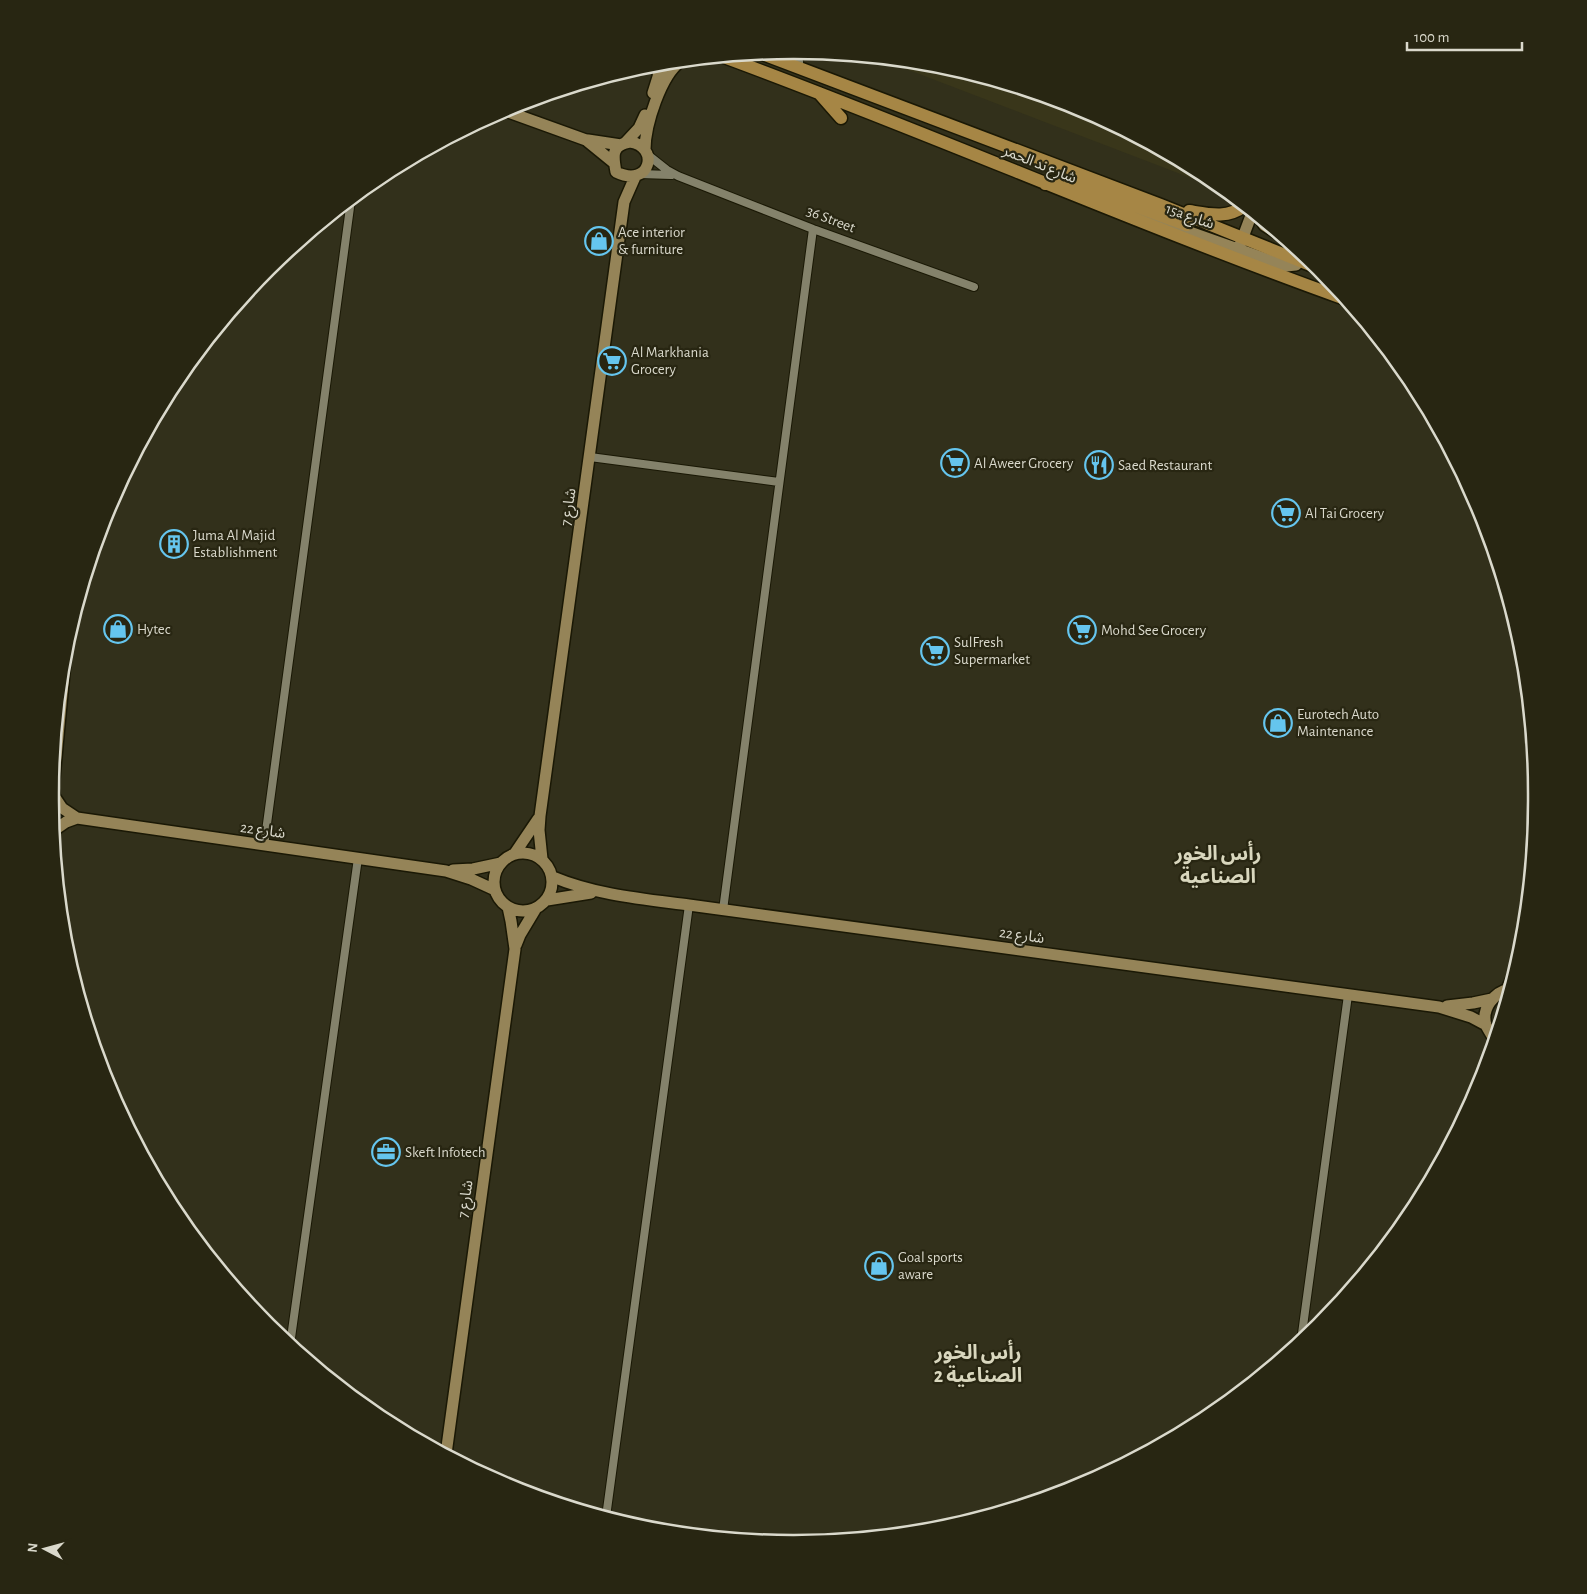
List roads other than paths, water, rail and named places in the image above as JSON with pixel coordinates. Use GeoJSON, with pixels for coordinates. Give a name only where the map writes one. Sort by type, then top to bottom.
{"type":"FeatureCollection","features":[{"type":"Feature","properties":{"kind":"main road","name":"شارع ند الحمر"},"geometry":{"type":"LineString","coordinates":[[777,59],[1161,205],[1220,230],[1242,250],[1295,281],[1332,294]]}},
{"type":"Feature","properties":{"kind":"main road","name":"شارع ند الحمر"},"geometry":{"type":"LineString","coordinates":[[735,61],[818,91],[1128,216],[1242,250],[1295,257]]}},
{"type":"Feature","properties":{"kind":"main road"},"geometry":{"type":"LineString","coordinates":[[818,91],[841,118]]}},
{"type":"Feature","properties":{"kind":"main road"},"geometry":{"type":"LineString","coordinates":[[1045,184],[1058,181],[1070,182],[1215,235],[1220,235],[1220,230]]}},
{"type":"Feature","properties":{"kind":"main road"},"geometry":{"type":"LineString","coordinates":[[1161,205],[1217,215],[1231,213],[1238,209]]}},
{"type":"Feature","properties":{"kind":"main road"},"geometry":{"type":"LineString","coordinates":[[1295,281],[1292,272],[1298,267],[1309,271]]}},
{"type":"Feature","properties":{"kind":"street"},"geometry":{"type":"LineString","coordinates":[[793,59],[815,68],[824,77]]}},
{"type":"Feature","properties":{"kind":"street"},"geometry":{"type":"LineString","coordinates":[[586,140],[623,175],[637,176],[647,166],[646,132],[650,116],[668,75],[673,69]]}},
{"type":"Feature","properties":{"kind":"street"},"geometry":{"type":"LineString","coordinates":[[614,167],[613,156],[642,122],[659,72]]}},
{"type":"Feature","properties":{"kind":"street"},"geometry":{"type":"LineString","coordinates":[[514,114],[586,140],[622,144],[636,142],[646,152]]}},
{"type":"Feature","properties":{"kind":"street","name":"36 Street"},"geometry":{"type":"LineString","coordinates":[[646,152],[662,166],[678,176],[813,229],[974,287]]}},
{"type":"Feature","properties":{"kind":"street","name":"شارع 7"},"geometry":{"type":"LineString","coordinates":[[614,167],[624,202]]}},
{"type":"Feature","properties":{"kind":"street","name":"36 Street"},"geometry":{"type":"LineString","coordinates":[[637,176],[653,173],[678,176]]}},
{"type":"Feature","properties":{"kind":"street","name":"شارع 7"},"geometry":{"type":"LineString","coordinates":[[542,859],[539,837],[540,816],[624,202],[637,176]]}},
{"type":"Feature","properties":{"kind":"street"},"geometry":{"type":"LineString","coordinates":[[264,846],[349,209]]}},
{"type":"Feature","properties":{"kind":"street"},"geometry":{"type":"LineString","coordinates":[[1242,250],[1250,219]]}},
{"type":"Feature","properties":{"kind":"street"},"geometry":{"type":"LineString","coordinates":[[723,910],[813,229]]}},
{"type":"Feature","properties":{"kind":"street"},"geometry":{"type":"LineString","coordinates":[[590,457],[779,482]]}},
{"type":"Feature","properties":{"kind":"street"},"geometry":{"type":"LineString","coordinates":[[59,803],[62,808],[77,818]]}},
{"type":"Feature","properties":{"kind":"street"},"geometry":{"type":"LineString","coordinates":[[516,853],[534,854],[542,859],[549,867],[553,877],[551,893],[547,900],[535,910],[526,912],[516,911],[502,903],[495,890],[494,880],[500,863],[516,853],[540,816]]}},
{"type":"Feature","properties":{"kind":"street"},"geometry":{"type":"LineString","coordinates":[[60,826],[77,818]]}},
{"type":"Feature","properties":{"kind":"street","name":"شارع 22"},"geometry":{"type":"LineString","coordinates":[[77,818],[446,871],[471,879],[495,890]]}},
{"type":"Feature","properties":{"kind":"street"},"geometry":{"type":"LineString","coordinates":[[291,1336],[358,858]]}},
{"type":"Feature","properties":{"kind":"street","name":"شارع 22"},"geometry":{"type":"LineString","coordinates":[[446,871],[500,863]]}},
{"type":"Feature","properties":{"kind":"street","name":"شارع 22"},"geometry":{"type":"LineString","coordinates":[[553,877],[600,892],[689,906],[1439,1007],[1455,1011],[1486,1026]]}},
{"type":"Feature","properties":{"kind":"street","name":"شارع 22"},"geometry":{"type":"LineString","coordinates":[[547,900],[600,892]]}},
{"type":"Feature","properties":{"kind":"street"},"geometry":{"type":"LineString","coordinates":[[607,1511],[689,906]]}},
{"type":"Feature","properties":{"kind":"street","name":"شارع 7"},"geometry":{"type":"LineString","coordinates":[[447,1448],[514,949],[508,907]]}},
{"type":"Feature","properties":{"kind":"street","name":"شارع 7"},"geometry":{"type":"LineString","coordinates":[[514,949],[535,910]]}},
{"type":"Feature","properties":{"kind":"street"},"geometry":{"type":"LineString","coordinates":[[1490,1033],[1486,1026],[1485,1016],[1487,1007],[1498,993],[1503,991]]}},
{"type":"Feature","properties":{"kind":"street"},"geometry":{"type":"LineString","coordinates":[[1303,1330],[1348,995]]}},
{"type":"Feature","properties":{"kind":"street","name":"شارع 22"},"geometry":{"type":"LineString","coordinates":[[1439,1007],[1473,1004],[1492,999]]}},
{"type":"Feature","properties":{"kind":"place","name":"Ace interior & furniture"},"geometry":{"type":"Point","coordinates":[599,241]}},
{"type":"Feature","properties":{"kind":"place","name":"Al Markhania Grocery"},"geometry":{"type":"Point","coordinates":[612,361]}},
{"type":"Feature","properties":{"kind":"place","name":"Al Aweer Grocery"},"geometry":{"type":"Point","coordinates":[955,463]}},
{"type":"Feature","properties":{"kind":"place","name":"Saed Restaurant"},"geometry":{"type":"Point","coordinates":[1099,465]}},
{"type":"Feature","properties":{"kind":"place","name":"Al Tai Grocery"},"geometry":{"type":"Point","coordinates":[1286,513]}},
{"type":"Feature","properties":{"kind":"place","name":"Juma Al Majid Establishment"},"geometry":{"type":"Point","coordinates":[174,544]}},
{"type":"Feature","properties":{"kind":"place","name":"Hytec"},"geometry":{"type":"Point","coordinates":[118,629]}},
{"type":"Feature","properties":{"kind":"place","name":"Mohd See Grocery"},"geometry":{"type":"Point","coordinates":[1082,630]}},
{"type":"Feature","properties":{"kind":"place","name":"SulFresh Supermarket"},"geometry":{"type":"Point","coordinates":[935,651]}},
{"type":"Feature","properties":{"kind":"place","name":"Eurotech Auto Maintenance"},"geometry":{"type":"Point","coordinates":[1278,723]}},
{"type":"Feature","properties":{"kind":"place","name":"Skeft Infotech"},"geometry":{"type":"Point","coordinates":[386,1152]}},
{"type":"Feature","properties":{"kind":"place","name":"Goal sports aware"},"geometry":{"type":"Point","coordinates":[879,1266]}},
{"type":"Feature","properties":{"kind":"district","name":"رأس الخور الصناعية"},"geometry":{"type":"Point","coordinates":[1218,864]}},
{"type":"Feature","properties":{"kind":"district","name":"رأس الخور الصناعية 2"},"geometry":{"type":"Point","coordinates":[978,1364]}}]}
